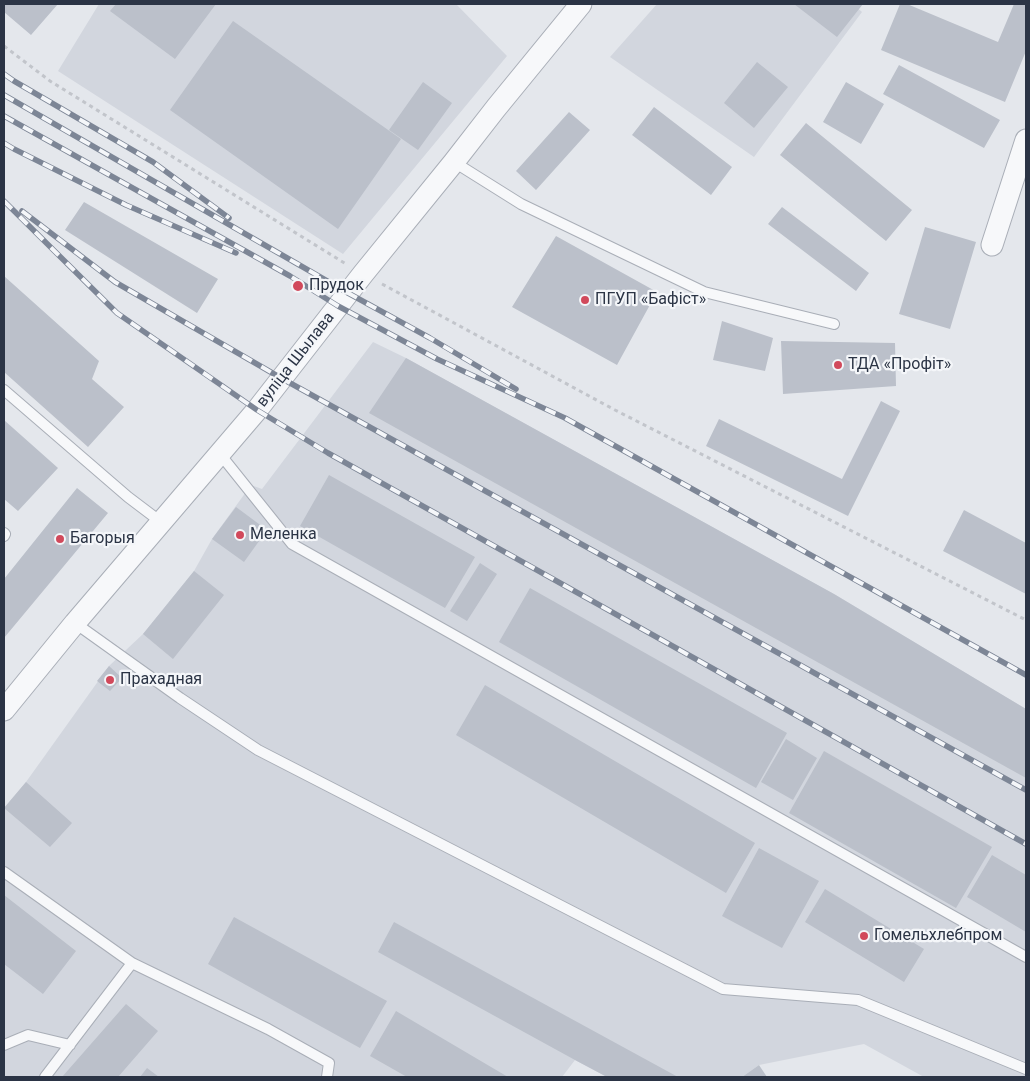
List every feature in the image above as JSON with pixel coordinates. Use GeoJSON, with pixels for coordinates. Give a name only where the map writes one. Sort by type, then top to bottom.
{"type":"FeatureCollection","features":[{"type":"Feature","properties":{"kind":"street","name":"вуліца Шылава"},"geometry":{"type":"LineString","coordinates":[[4,710],[75,623],[258,410],[363,274],[581,4]]}},
{"type":"Feature","properties":{"kind":"street"},"geometry":{"type":"LineString","coordinates":[[992,245],[1026,140]]}},
{"type":"Feature","properties":{"kind":"lane"},"geometry":{"type":"LineString","coordinates":[[454,162],[521,204],[704,292],[834,324]]}},
{"type":"Feature","properties":{"kind":"lane"},"geometry":{"type":"LineString","coordinates":[[4,390],[128,497],[161,522]]}},
{"type":"Feature","properties":{"kind":"lane"},"geometry":{"type":"LineString","coordinates":[[220,454],[292,544],[1026,957]]}},
{"type":"Feature","properties":{"kind":"lane"},"geometry":{"type":"LineString","coordinates":[[75,623],[180,698],[258,750],[723,989],[858,1000],[1026,1069]]}},
{"type":"Feature","properties":{"kind":"lane"},"geometry":{"type":"LineString","coordinates":[[4,872],[132,963],[268,1029],[329,1063],[327,1077]]}},
{"type":"Feature","properties":{"kind":"lane"},"geometry":{"type":"LineString","coordinates":[[45,1077],[132,963]]}},
{"type":"Feature","properties":{"kind":"lane"},"geometry":{"type":"LineString","coordinates":[[4,1045],[28,1035],[70,1045]]}},
{"type":"Feature","properties":{"kind":"path"},"geometry":{"type":"LineString","coordinates":[[4,46],[50,81],[363,274],[615,410],[1026,620]]}},
{"type":"Feature","properties":{"kind":"shaded area"},"geometry":{"type":"Polygon","coordinates":[[[99,4],[456,4],[507,56],[343,254],[58,71],[99,4]]]}},
{"type":"Feature","properties":{"kind":"shaded area"},"geometry":{"type":"Polygon","coordinates":[[[657,4],[853,4],[862,12],[754,157],[610,57],[657,4]]]}},
{"type":"Feature","properties":{"kind":"shaded area"},"geometry":{"type":"Polygon","coordinates":[[[373,342],[406,358],[834,594],[1026,709],[1026,1077],[924,1077],[864,1044],[759,1065],[742,1077],[607,1077],[575,1060],[562,1077],[4,1077],[4,808],[26,782],[109,666],[143,634],[194,571],[212,539],[251,485],[262,489],[373,342]]]}},
{"type":"Feature","properties":{"kind":"building"},"geometry":{"type":"Polygon","coordinates":[[[4,4],[58,4],[31,35],[4,12],[4,4]]]}},
{"type":"Feature","properties":{"kind":"building"},"geometry":{"type":"Polygon","coordinates":[[[116,4],[216,4],[175,59],[110,11],[116,4]]]}},
{"type":"Feature","properties":{"kind":"building"},"geometry":{"type":"Polygon","coordinates":[[[794,4],[863,4],[837,37],[794,4]]]}},
{"type":"Feature","properties":{"kind":"building"},"geometry":{"type":"Polygon","coordinates":[[[900,4],[907,4],[998,42],[1014,4],[1026,4],[1026,51],[1005,102],[881,50],[900,4]]]}},
{"type":"Feature","properties":{"kind":"building"},"geometry":{"type":"Polygon","coordinates":[[[233,21],[401,139],[338,229],[170,110],[233,21]]]}},
{"type":"Feature","properties":{"kind":"building"},"geometry":{"type":"Polygon","coordinates":[[[757,62],[788,87],[754,128],[724,103],[757,62]]]}},
{"type":"Feature","properties":{"kind":"building"},"geometry":{"type":"Polygon","coordinates":[[[899,65],[1000,120],[984,148],[883,94],[899,65]]]}},
{"type":"Feature","properties":{"kind":"building"},"geometry":{"type":"Polygon","coordinates":[[[423,82],[452,103],[418,150],[389,130],[423,82]]]}},
{"type":"Feature","properties":{"kind":"building"},"geometry":{"type":"Polygon","coordinates":[[[846,82],[884,104],[861,144],[823,122],[846,82]]]}},
{"type":"Feature","properties":{"kind":"building"},"geometry":{"type":"Polygon","coordinates":[[[654,107],[732,167],[711,195],[632,135],[654,107]]]}},
{"type":"Feature","properties":{"kind":"building"},"geometry":{"type":"Polygon","coordinates":[[[569,112],[590,130],[536,190],[516,171],[569,112]]]}},
{"type":"Feature","properties":{"kind":"building"},"geometry":{"type":"Polygon","coordinates":[[[806,123],[912,210],[886,241],[780,155],[806,123]]]}},
{"type":"Feature","properties":{"kind":"building"},"geometry":{"type":"Polygon","coordinates":[[[84,202],[218,279],[197,313],[65,230],[84,202]]]}},
{"type":"Feature","properties":{"kind":"building"},"geometry":{"type":"Polygon","coordinates":[[[782,207],[869,273],[856,291],[768,224],[782,207]]]}},
{"type":"Feature","properties":{"kind":"building"},"geometry":{"type":"Polygon","coordinates":[[[925,227],[976,242],[950,329],[899,314],[925,227]]]}},
{"type":"Feature","properties":{"kind":"building","name":"ПГУП «Бафіст»"},"geometry":{"type":"Polygon","coordinates":[[[556,236],[657,292],[617,365],[512,307],[556,236]]]}},
{"type":"Feature","properties":{"kind":"building"},"geometry":{"type":"Polygon","coordinates":[[[4,276],[99,361],[92,379],[124,407],[88,447],[4,372],[4,276]]]}},
{"type":"Feature","properties":{"kind":"building"},"geometry":{"type":"Polygon","coordinates":[[[722,321],[773,338],[765,371],[713,360],[722,321]]]}},
{"type":"Feature","properties":{"kind":"building","name":"ТДА «Профіт»"},"geometry":{"type":"Polygon","coordinates":[[[781,341],[895,343],[896,386],[783,394],[781,341]]]}},
{"type":"Feature","properties":{"kind":"building"},"geometry":{"type":"Polygon","coordinates":[[[406,358],[834,594],[1026,709],[1026,778],[369,413],[406,358]]]}},
{"type":"Feature","properties":{"kind":"building"},"geometry":{"type":"Polygon","coordinates":[[[881,401],[900,411],[848,516],[706,446],[719,419],[842,479],[881,401]]]}},
{"type":"Feature","properties":{"kind":"building"},"geometry":{"type":"Polygon","coordinates":[[[4,420],[58,468],[18,511],[4,499],[4,420]]]}},
{"type":"Feature","properties":{"kind":"building"},"geometry":{"type":"Polygon","coordinates":[[[329,475],[475,557],[445,608],[300,526],[329,475]]]}},
{"type":"Feature","properties":{"kind":"building"},"geometry":{"type":"Polygon","coordinates":[[[77,488],[108,513],[4,638],[4,579],[77,488]]]}},
{"type":"Feature","properties":{"kind":"building","name":"Меленка"},"geometry":{"type":"Polygon","coordinates":[[[236,507],[267,530],[244,562],[212,539],[236,507]]]}},
{"type":"Feature","properties":{"kind":"building"},"geometry":{"type":"Polygon","coordinates":[[[964,510],[1026,543],[1026,594],[943,551],[964,510]]]}},
{"type":"Feature","properties":{"kind":"building"},"geometry":{"type":"Polygon","coordinates":[[[480,563],[497,574],[467,621],[450,611],[480,563]]]}},
{"type":"Feature","properties":{"kind":"building"},"geometry":{"type":"Polygon","coordinates":[[[194,571],[224,595],[173,659],[143,634],[194,571]]]}},
{"type":"Feature","properties":{"kind":"building"},"geometry":{"type":"Polygon","coordinates":[[[530,588],[787,733],[756,788],[499,642],[530,588]]]}},
{"type":"Feature","properties":{"kind":"building","name":"Прахадная"},"geometry":{"type":"Polygon","coordinates":[[[109,666],[122,678],[110,691],[97,681],[109,666]]]}},
{"type":"Feature","properties":{"kind":"building"},"geometry":{"type":"Polygon","coordinates":[[[485,685],[755,843],[726,893],[456,735],[485,685]]]}},
{"type":"Feature","properties":{"kind":"building"},"geometry":{"type":"Polygon","coordinates":[[[786,739],[817,758],[793,800],[761,782],[786,739]]]}},
{"type":"Feature","properties":{"kind":"building"},"geometry":{"type":"Polygon","coordinates":[[[824,751],[992,847],[956,908],[789,813],[824,751]]]}},
{"type":"Feature","properties":{"kind":"building"},"geometry":{"type":"Polygon","coordinates":[[[26,782],[72,823],[50,847],[4,808],[26,782]]]}},
{"type":"Feature","properties":{"kind":"building"},"geometry":{"type":"Polygon","coordinates":[[[759,848],[819,881],[782,948],[722,916],[759,848]]]}},
{"type":"Feature","properties":{"kind":"building"},"geometry":{"type":"Polygon","coordinates":[[[992,855],[1026,875],[1026,932],[967,897],[992,855]]]}},
{"type":"Feature","properties":{"kind":"building","name":"Гомельхлебпром"},"geometry":{"type":"Polygon","coordinates":[[[825,889],[924,949],[904,982],[805,922],[825,889]]]}},
{"type":"Feature","properties":{"kind":"building"},"geometry":{"type":"Polygon","coordinates":[[[4,895],[76,951],[43,994],[4,964],[4,895]]]}},
{"type":"Feature","properties":{"kind":"building"},"geometry":{"type":"Polygon","coordinates":[[[234,917],[387,1001],[360,1048],[208,964],[234,917]]]}},
{"type":"Feature","properties":{"kind":"building"},"geometry":{"type":"Polygon","coordinates":[[[394,922],[678,1077],[607,1077],[575,1060],[378,952],[394,922]]]}},
{"type":"Feature","properties":{"kind":"building"},"geometry":{"type":"Polygon","coordinates":[[[126,1004],[158,1031],[118,1077],[62,1077],[126,1004]]]}},
{"type":"Feature","properties":{"kind":"building"},"geometry":{"type":"Polygon","coordinates":[[[396,1011],[508,1077],[407,1077],[370,1056],[396,1011]]]}},
{"type":"Feature","properties":{"kind":"building"},"geometry":{"type":"Polygon","coordinates":[[[759,1065],[767,1077],[742,1077],[759,1065]]]}},
{"type":"Feature","properties":{"kind":"building"},"geometry":{"type":"Polygon","coordinates":[[[147,1068],[159,1077],[140,1077],[147,1068]]]}},
{"type":"Feature","properties":{"kind":"railway"},"geometry":{"type":"LineString","coordinates":[[4,74],[153,162],[229,218]]}},
{"type":"Feature","properties":{"kind":"railway"},"geometry":{"type":"LineString","coordinates":[[4,95],[516,389]]}},
{"type":"Feature","properties":{"kind":"railway"},"geometry":{"type":"LineString","coordinates":[[4,116],[290,276],[338,306],[437,359],[565,418],[1026,675]]}},
{"type":"Feature","properties":{"kind":"railway"},"geometry":{"type":"LineString","coordinates":[[4,143],[126,205],[236,253]]}},
{"type":"Feature","properties":{"kind":"railway"},"geometry":{"type":"LineString","coordinates":[[4,201],[117,313],[257,410],[328,453],[1026,844]]}},
{"type":"Feature","properties":{"kind":"railway"},"geometry":{"type":"LineString","coordinates":[[22,211],[115,282],[281,378],[1026,790]]}},
{"type":"Feature","properties":{"kind":"place","name":"Прудок"},"geometry":{"type":"Point","coordinates":[298,286]}},
{"type":"Feature","properties":{"kind":"place","name":"ПГУП «Бафіст»"},"geometry":{"type":"Point","coordinates":[585,300]}},
{"type":"Feature","properties":{"kind":"place","name":"ТДА «Профіт»"},"geometry":{"type":"Point","coordinates":[838,365]}},
{"type":"Feature","properties":{"kind":"place","name":"Меленка"},"geometry":{"type":"Point","coordinates":[240,535]}},
{"type":"Feature","properties":{"kind":"place","name":"Багорыя"},"geometry":{"type":"Point","coordinates":[60,539]}},
{"type":"Feature","properties":{"kind":"place","name":"Прахадная"},"geometry":{"type":"Point","coordinates":[110,680]}},
{"type":"Feature","properties":{"kind":"place","name":"Гомельхлебпром"},"geometry":{"type":"Point","coordinates":[864,936]}}]}
